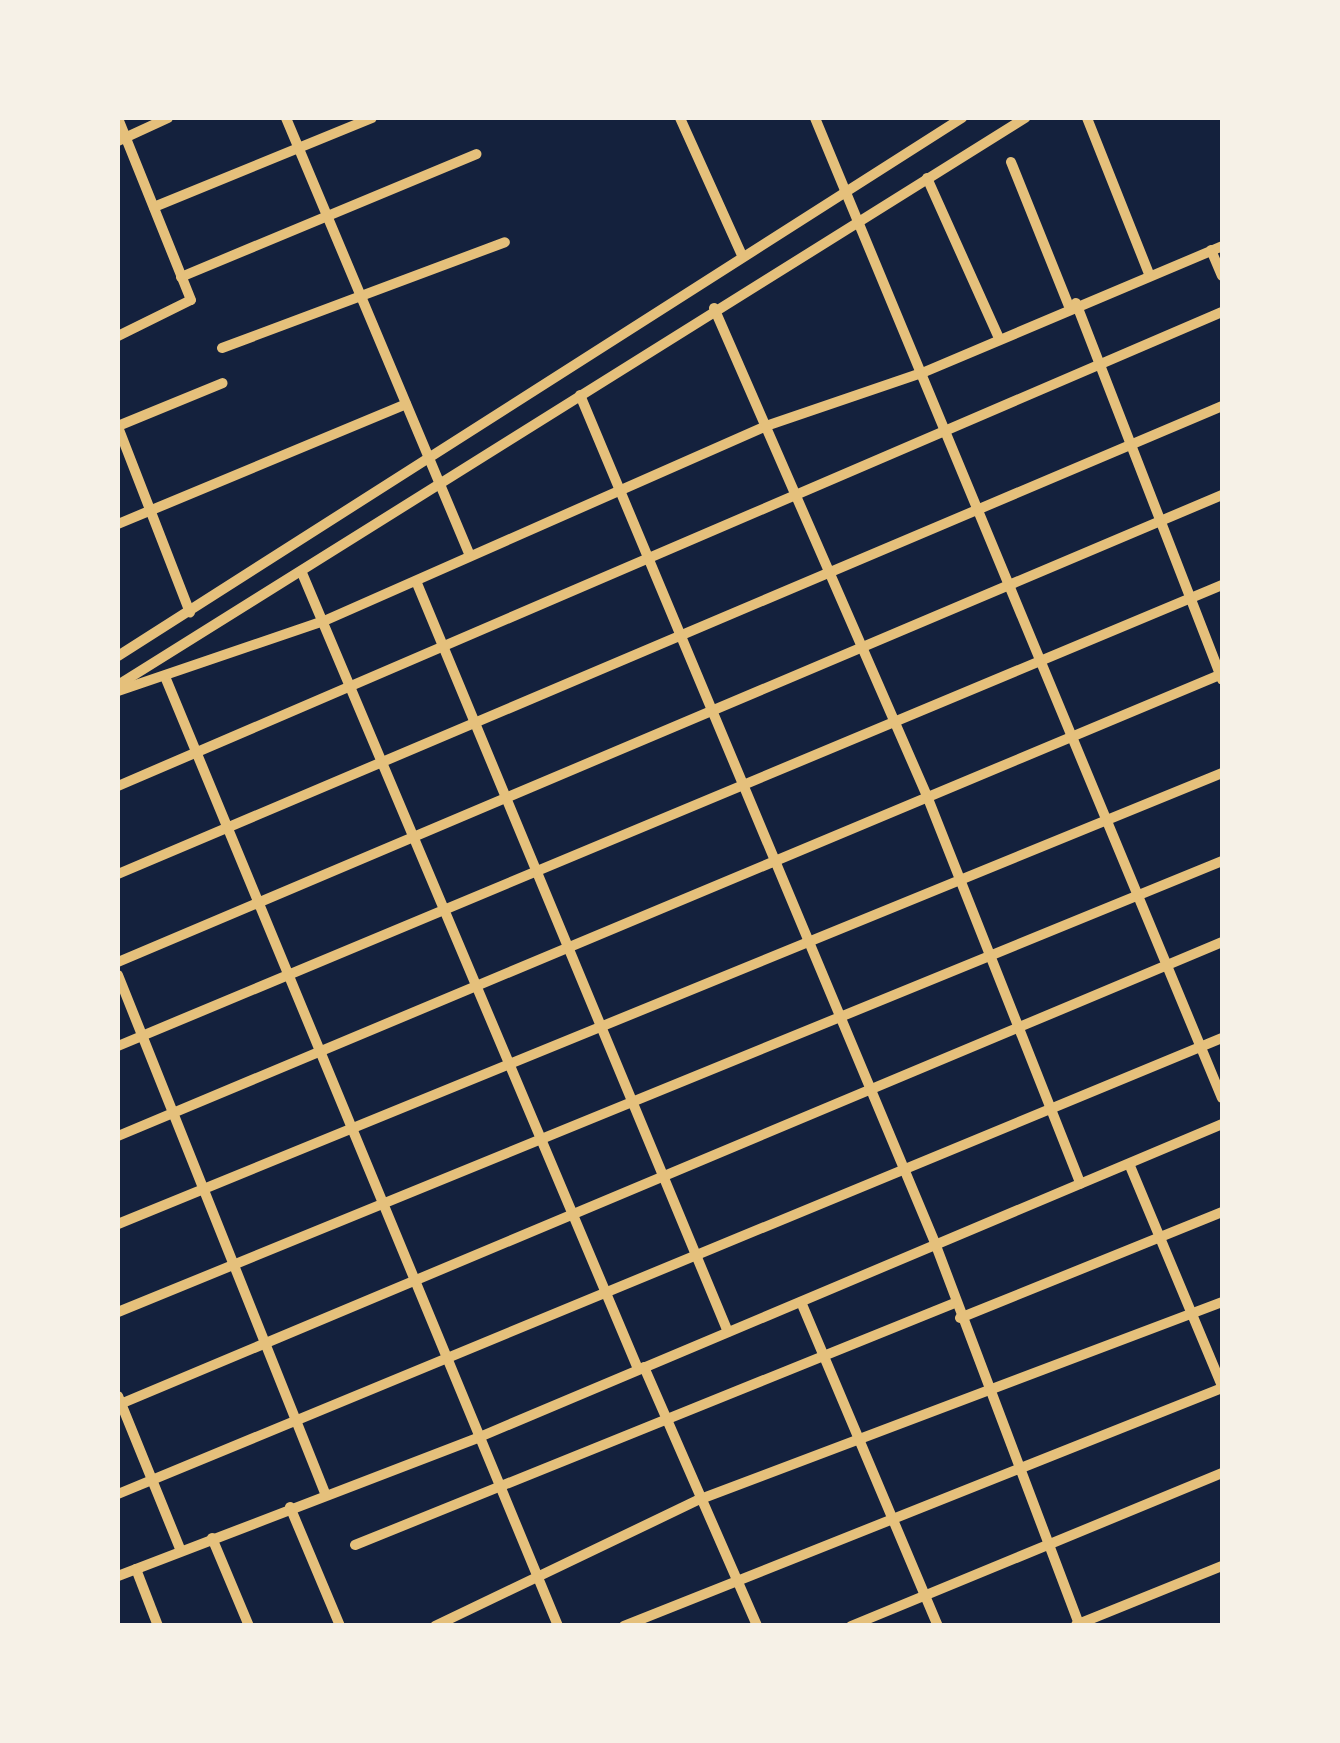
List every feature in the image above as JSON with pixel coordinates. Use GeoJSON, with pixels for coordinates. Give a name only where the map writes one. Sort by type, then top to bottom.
{"type":"FeatureCollection","features":[{"type":"Feature","properties":{"kind":"street"},"geometry":{"type":"LineString","coordinates":[[118,118],[122,139],[154,208],[190,303],[118,336]]}},
{"type":"Feature","properties":{"kind":"street"},"geometry":{"type":"LineString","coordinates":[[122,139],[168,118]]}},
{"type":"Feature","properties":{"kind":"street"},"geometry":{"type":"LineString","coordinates":[[286,118],[470,555]]}},
{"type":"Feature","properties":{"kind":"street"},"geometry":{"type":"LineString","coordinates":[[154,208],[372,118]]}},
{"type":"Feature","properties":{"kind":"street"},"geometry":{"type":"LineString","coordinates":[[680,118],[742,255]]}},
{"type":"Feature","properties":{"kind":"street"},"geometry":{"type":"LineString","coordinates":[[815,118],[854,219],[922,373],[942,432],[1222,1098]]}},
{"type":"Feature","properties":{"kind":"street"},"geometry":{"type":"LineString","coordinates":[[118,656],[962,118]]}},
{"type":"Feature","properties":{"kind":"street"},"geometry":{"type":"LineString","coordinates":[[118,688],[854,219],[1025,118]]}},
{"type":"Feature","properties":{"kind":"street"},"geometry":{"type":"LineString","coordinates":[[1087,118],[1149,274]]}},
{"type":"Feature","properties":{"kind":"street"},"geometry":{"type":"LineString","coordinates":[[181,277],[476,154]]}},
{"type":"Feature","properties":{"kind":"street"},"geometry":{"type":"LineString","coordinates":[[118,1136],[483,989],[772,859],[1222,677],[1100,364],[1011,162]]}},
{"type":"Feature","properties":{"kind":"street"},"geometry":{"type":"LineString","coordinates":[[928,178],[999,338]]}},
{"type":"Feature","properties":{"kind":"street"},"geometry":{"type":"LineString","coordinates":[[222,348],[505,242]]}},
{"type":"Feature","properties":{"kind":"street"},"geometry":{"type":"LineString","coordinates":[[118,688],[166,679],[324,621],[766,426],[922,373],[1072,305],[1217,248],[1222,276]]}},
{"type":"Feature","properties":{"kind":"street"},"geometry":{"type":"LineString","coordinates":[[714,308],[927,796],[1080,1184]]}},
{"type":"Feature","properties":{"kind":"street"},"geometry":{"type":"LineString","coordinates":[[118,786],[1222,312]]}},
{"type":"Feature","properties":{"kind":"street"},"geometry":{"type":"LineString","coordinates":[[190,613],[118,426],[223,383]]}},
{"type":"Feature","properties":{"kind":"street"},"geometry":{"type":"LineString","coordinates":[[580,395],[866,1090],[934,1243],[1078,1625],[1222,1566]]}},
{"type":"Feature","properties":{"kind":"street"},"geometry":{"type":"LineString","coordinates":[[118,524],[406,404]]}},
{"type":"Feature","properties":{"kind":"street"},"geometry":{"type":"LineString","coordinates":[[118,874],[678,631],[1222,406]]}},
{"type":"Feature","properties":{"kind":"street"},"geometry":{"type":"LineString","coordinates":[[118,962],[1222,495]]}},
{"type":"Feature","properties":{"kind":"street"},"geometry":{"type":"LineString","coordinates":[[302,573],[450,908],[571,1210],[756,1626]]}},
{"type":"Feature","properties":{"kind":"street"},"geometry":{"type":"LineString","coordinates":[[416,581],[574,949],[728,1332]]}},
{"type":"Feature","properties":{"kind":"street"},"geometry":{"type":"LineString","coordinates":[[118,1046],[1222,585]]}},
{"type":"Feature","properties":{"kind":"street"},"geometry":{"type":"LineString","coordinates":[[166,679],[258,902],[293,975],[382,1203],[538,1569],[558,1626]]}},
{"type":"Feature","properties":{"kind":"street"},"geometry":{"type":"LineString","coordinates":[[118,1224],[1222,772]]}},
{"type":"Feature","properties":{"kind":"street"},"geometry":{"type":"LineString","coordinates":[[118,1312],[1222,861]]}},
{"type":"Feature","properties":{"kind":"street"},"geometry":{"type":"LineString","coordinates":[[180,1549],[119,1401],[1222,942]]}},
{"type":"Feature","properties":{"kind":"street"},"geometry":{"type":"LineString","coordinates":[[118,975],[325,1493]]}},
{"type":"Feature","properties":{"kind":"street"},"geometry":{"type":"LineString","coordinates":[[118,1494],[295,1414],[1222,1038]]}},
{"type":"Feature","properties":{"kind":"street"},"geometry":{"type":"LineString","coordinates":[[118,1576],[325,1493],[482,1436],[1222,1124]]}},
{"type":"Feature","properties":{"kind":"street"},"geometry":{"type":"LineString","coordinates":[[624,1626],[1222,1387],[1130,1166]]}},
{"type":"Feature","properties":{"kind":"street"},"geometry":{"type":"LineString","coordinates":[[960,1318],[1222,1212]]}},
{"type":"Feature","properties":{"kind":"street"},"geometry":{"type":"LineString","coordinates":[[801,1302],[827,1352],[938,1626]]}},
{"type":"Feature","properties":{"kind":"street"},"geometry":{"type":"LineString","coordinates":[[435,1626],[527,1585],[538,1569],[698,1500],[1222,1302]]}},
{"type":"Feature","properties":{"kind":"street"},"geometry":{"type":"LineString","coordinates":[[355,1545],[955,1303]]}},
{"type":"Feature","properties":{"kind":"street"},"geometry":{"type":"LineString","coordinates":[[851,1626],[1222,1473]]}},
{"type":"Feature","properties":{"kind":"street"},"geometry":{"type":"LineString","coordinates":[[290,1507],[340,1626]]}},
{"type":"Feature","properties":{"kind":"street"},"geometry":{"type":"LineString","coordinates":[[212,1538],[249,1626]]}},
{"type":"Feature","properties":{"kind":"street"},"geometry":{"type":"LineString","coordinates":[[136,1569],[158,1626]]}}]}
